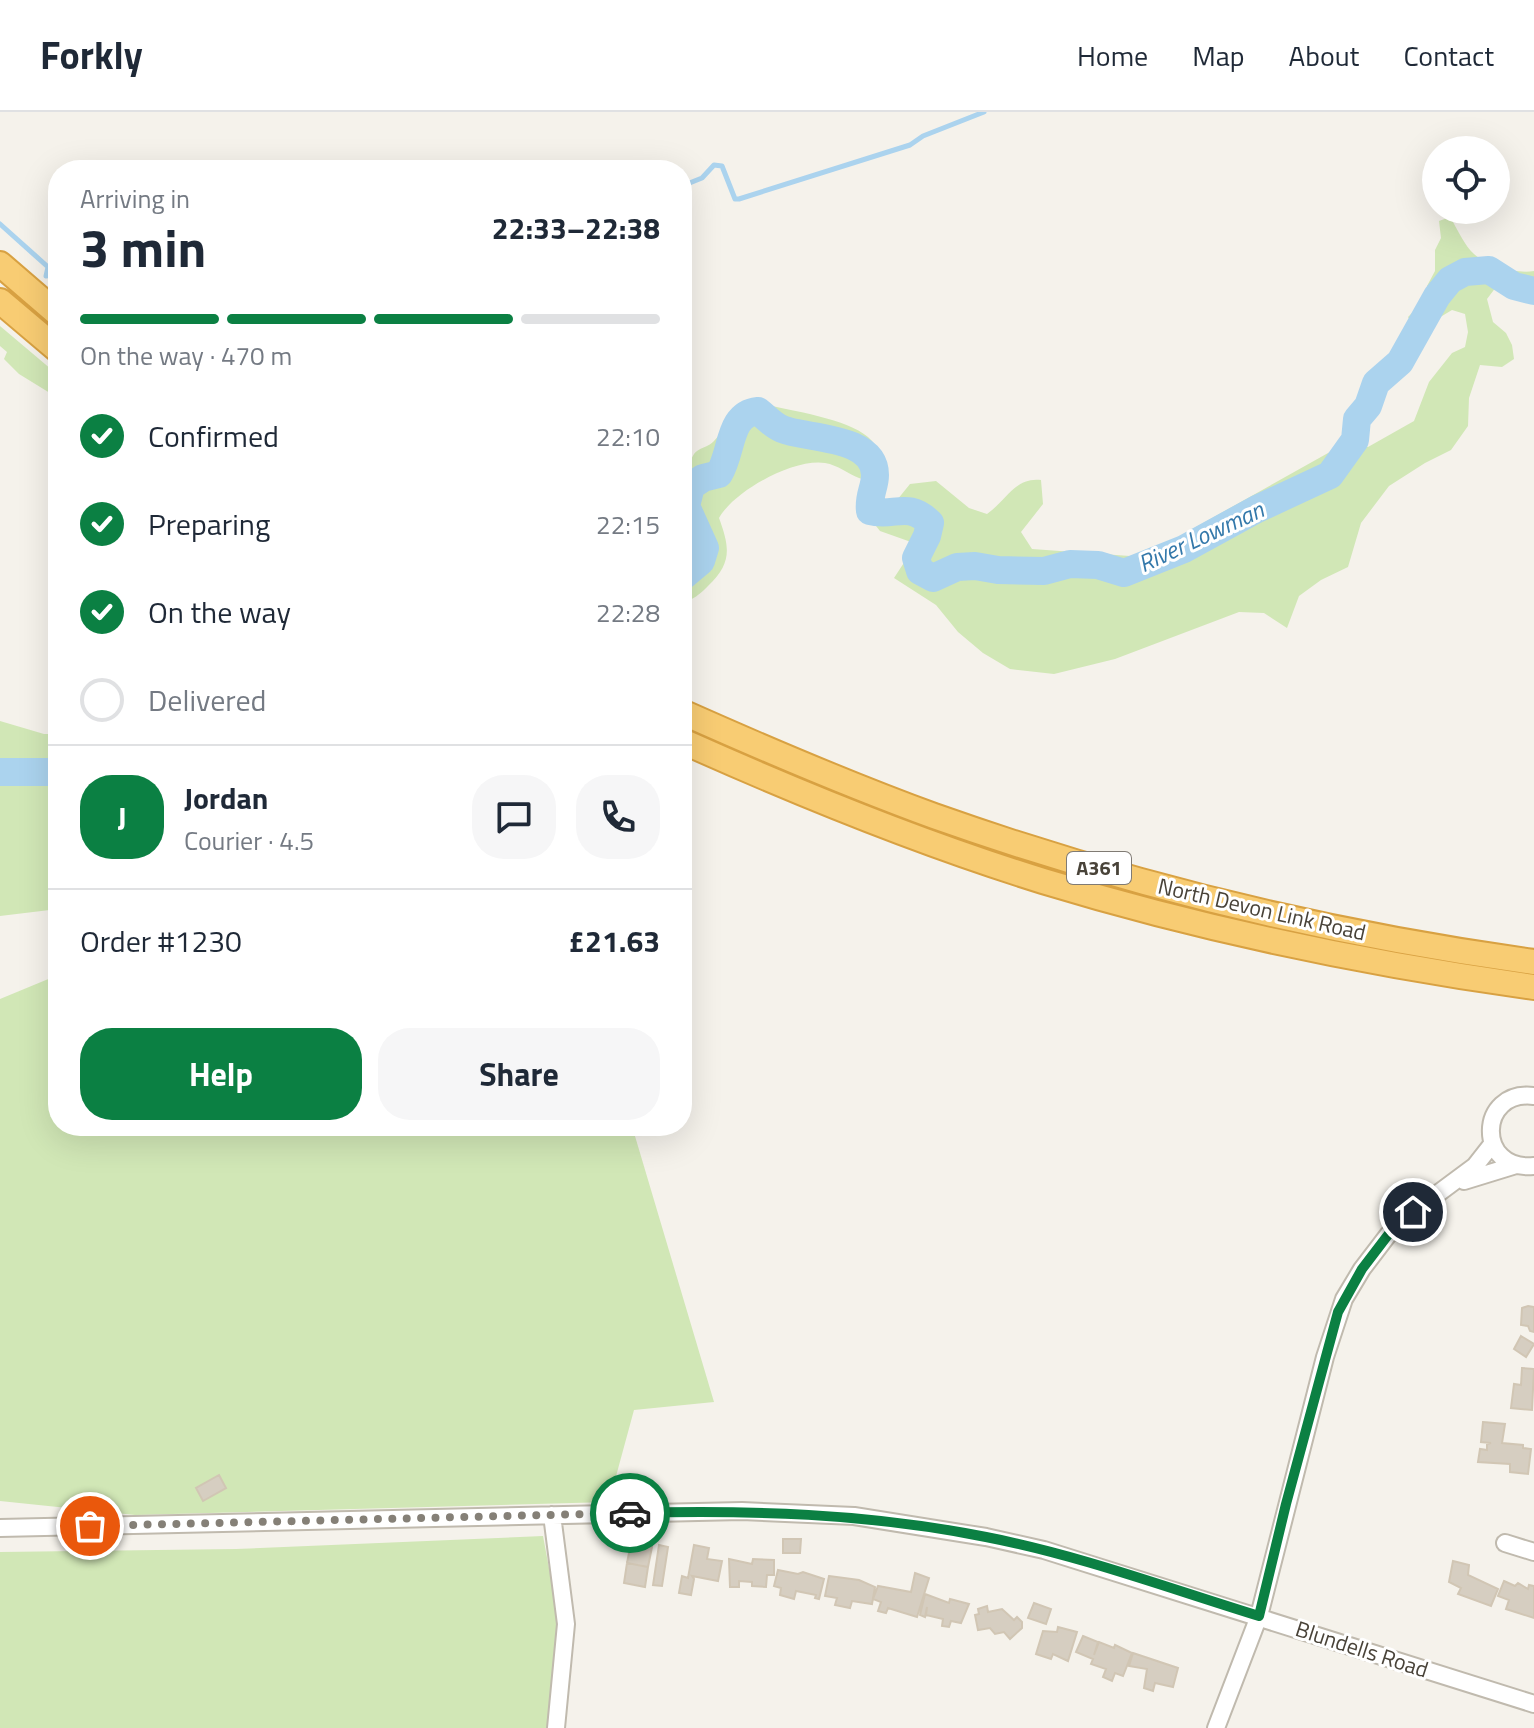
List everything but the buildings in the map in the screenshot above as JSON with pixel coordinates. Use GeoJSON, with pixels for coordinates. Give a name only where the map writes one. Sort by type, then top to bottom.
{"type":"FeatureCollection","features":[{"type":"Feature","properties":{"kind":"highway"},"geometry":{"type":"LineString","coordinates":[[0,264],[48,305]]}},
{"type":"Feature","properties":{"kind":"highway"},"geometry":{"type":"LineString","coordinates":[[0,301],[48,342]]}},
{"type":"Feature","properties":{"kind":"highway","name":"North Devon Link Road"},"geometry":{"type":"LineString","coordinates":[[692,716],[866,790],[1052,855],[1250,910],[1372,935],[1534,962]]}},
{"type":"Feature","properties":{"kind":"highway","name":"North Devon Link Road"},"geometry":{"type":"LineString","coordinates":[[692,745],[855,815],[1057,885],[1142,909],[1349,958],[1534,987]]}},
{"type":"Feature","properties":{"kind":"street"},"geometry":{"type":"LineString","coordinates":[[1516,1165],[1503,1158],[1493,1143],[1491,1125],[1499,1109],[1513,1098],[1533,1095]]}},
{"type":"Feature","properties":{"kind":"street"},"geometry":{"type":"LineString","coordinates":[[1216,1728],[1259,1616],[1325,1357],[1344,1299],[1388,1235],[1479,1162],[1493,1143]]}},
{"type":"Feature","properties":{"kind":"street"},"geometry":{"type":"LineString","coordinates":[[1447,1188],[1516,1165],[1534,1166]]}},
{"type":"Feature","properties":{"kind":"street","name":"Blundells Road"},"geometry":{"type":"LineString","coordinates":[[0,1528],[552,1515],[796,1512],[854,1516],[986,1537],[1044,1550],[1534,1704]]}},
{"type":"Feature","properties":{"kind":"street"},"geometry":{"type":"LineString","coordinates":[[552,1515],[566,1624],[556,1728]]}},
{"type":"Feature","properties":{"kind":"street"},"geometry":{"type":"LineString","coordinates":[[1505,1543],[1534,1552]]}},
{"type":"Feature","properties":{"kind":"green space"},"geometry":{"type":"Polygon","coordinates":[[[1439,224],[1454,224],[1467,247],[1480,258],[1511,270],[1534,271],[1534,297],[1496,287],[1487,299],[1493,322],[1506,333],[1514,359],[1502,367],[1480,365],[1469,398],[1468,426],[1451,450],[1389,486],[1361,523],[1348,567],[1321,580],[1299,596],[1287,628],[1264,613],[1239,612],[1115,659],[1054,674],[1010,669],[983,653],[958,632],[936,605],[894,578],[909,555],[911,542],[880,531],[876,526],[910,484],[936,481],[969,508],[987,514],[1024,482],[1041,480],[1043,504],[1021,532],[1032,549],[1130,556],[1164,545],[1337,448],[1344,437],[1368,447],[1414,421],[1429,382],[1452,353],[1465,347],[1468,332],[1465,314],[1452,310],[1414,327],[1408,317],[1428,297],[1427,286],[1435,271],[1435,250],[1441,238],[1439,224]]]}},
{"type":"Feature","properties":{"kind":"green space"},"geometry":{"type":"Polygon","coordinates":[[[0,326],[48,367],[48,392],[19,374],[4,359],[7,352],[0,346],[0,326]]]}},
{"type":"Feature","properties":{"kind":"green space"},"geometry":{"type":"Polygon","coordinates":[[[760,403],[832,420],[858,430],[872,440],[887,476],[884,484],[859,478],[825,463],[812,463],[782,471],[751,487],[719,518],[727,547],[725,562],[716,578],[692,598],[692,458],[698,450],[714,441],[736,413],[760,403]]]}},
{"type":"Feature","properties":{"kind":"green space"},"geometry":{"type":"Polygon","coordinates":[[[0,721],[48,734],[48,910],[0,916],[0,721]]]}},
{"type":"Feature","properties":{"kind":"green space"},"geometry":{"type":"Polygon","coordinates":[[[48,979],[48,1136],[635,1136],[714,1402],[634,1410],[609,1502],[135,1515],[0,1501],[0,999],[48,979]]]}},
{"type":"Feature","properties":{"kind":"green space"},"geometry":{"type":"Polygon","coordinates":[[[543,1536],[555,1600],[560,1651],[549,1728],[0,1728],[0,1552],[236,1549],[543,1536]]]}},
{"type":"Feature","properties":{"kind":"waterway"},"geometry":{"type":"LineString","coordinates":[[692,182],[702,178],[714,165],[722,166],[735,199],[739,199],[910,145],[923,136],[984,112]]}},
{"type":"Feature","properties":{"kind":"waterway"},"geometry":{"type":"LineString","coordinates":[[0,224],[48,267]]}},
{"type":"Feature","properties":{"kind":"waterway"},"geometry":{"type":"LineString","coordinates":[[48,267],[48,276]]}},
{"type":"Feature","properties":{"kind":"waterway","name":"River Lowman"},"geometry":{"type":"LineString","coordinates":[[692,485],[703,478],[719,474],[736,426],[748,414],[758,411],[782,429],[837,441],[864,452],[872,462],[875,475],[870,511],[914,512],[930,523],[916,558],[920,571],[933,578],[957,567],[975,566],[1044,571],[1070,564],[1098,565],[1124,573],[1184,549],[1257,509],[1330,475],[1355,440],[1357,419],[1368,406],[1376,383],[1400,362],[1437,296],[1450,280],[1465,272],[1489,270],[1514,286],[1534,291]]}},
{"type":"Feature","properties":{"kind":"waterway","name":"River Lowman"},"geometry":{"type":"LineString","coordinates":[[692,519],[705,548],[701,561],[692,569]]}},
{"type":"Feature","properties":{"kind":"waterway","name":"River Lowman"},"geometry":{"type":"LineString","coordinates":[[0,772],[48,772]]}},
{"type":"Feature","properties":{"kind":"way so far"},"geometry":{"type":"LineString","coordinates":[[90,1526],[630,1513]]}},
{"type":"Feature","properties":{"kind":"route"},"geometry":{"type":"LineString","coordinates":[[630,1513],[796,1512],[916,1525],[1044,1550],[1259,1616],[1338,1312],[1362,1269],[1388,1235],[1413,1212]]}}]}
